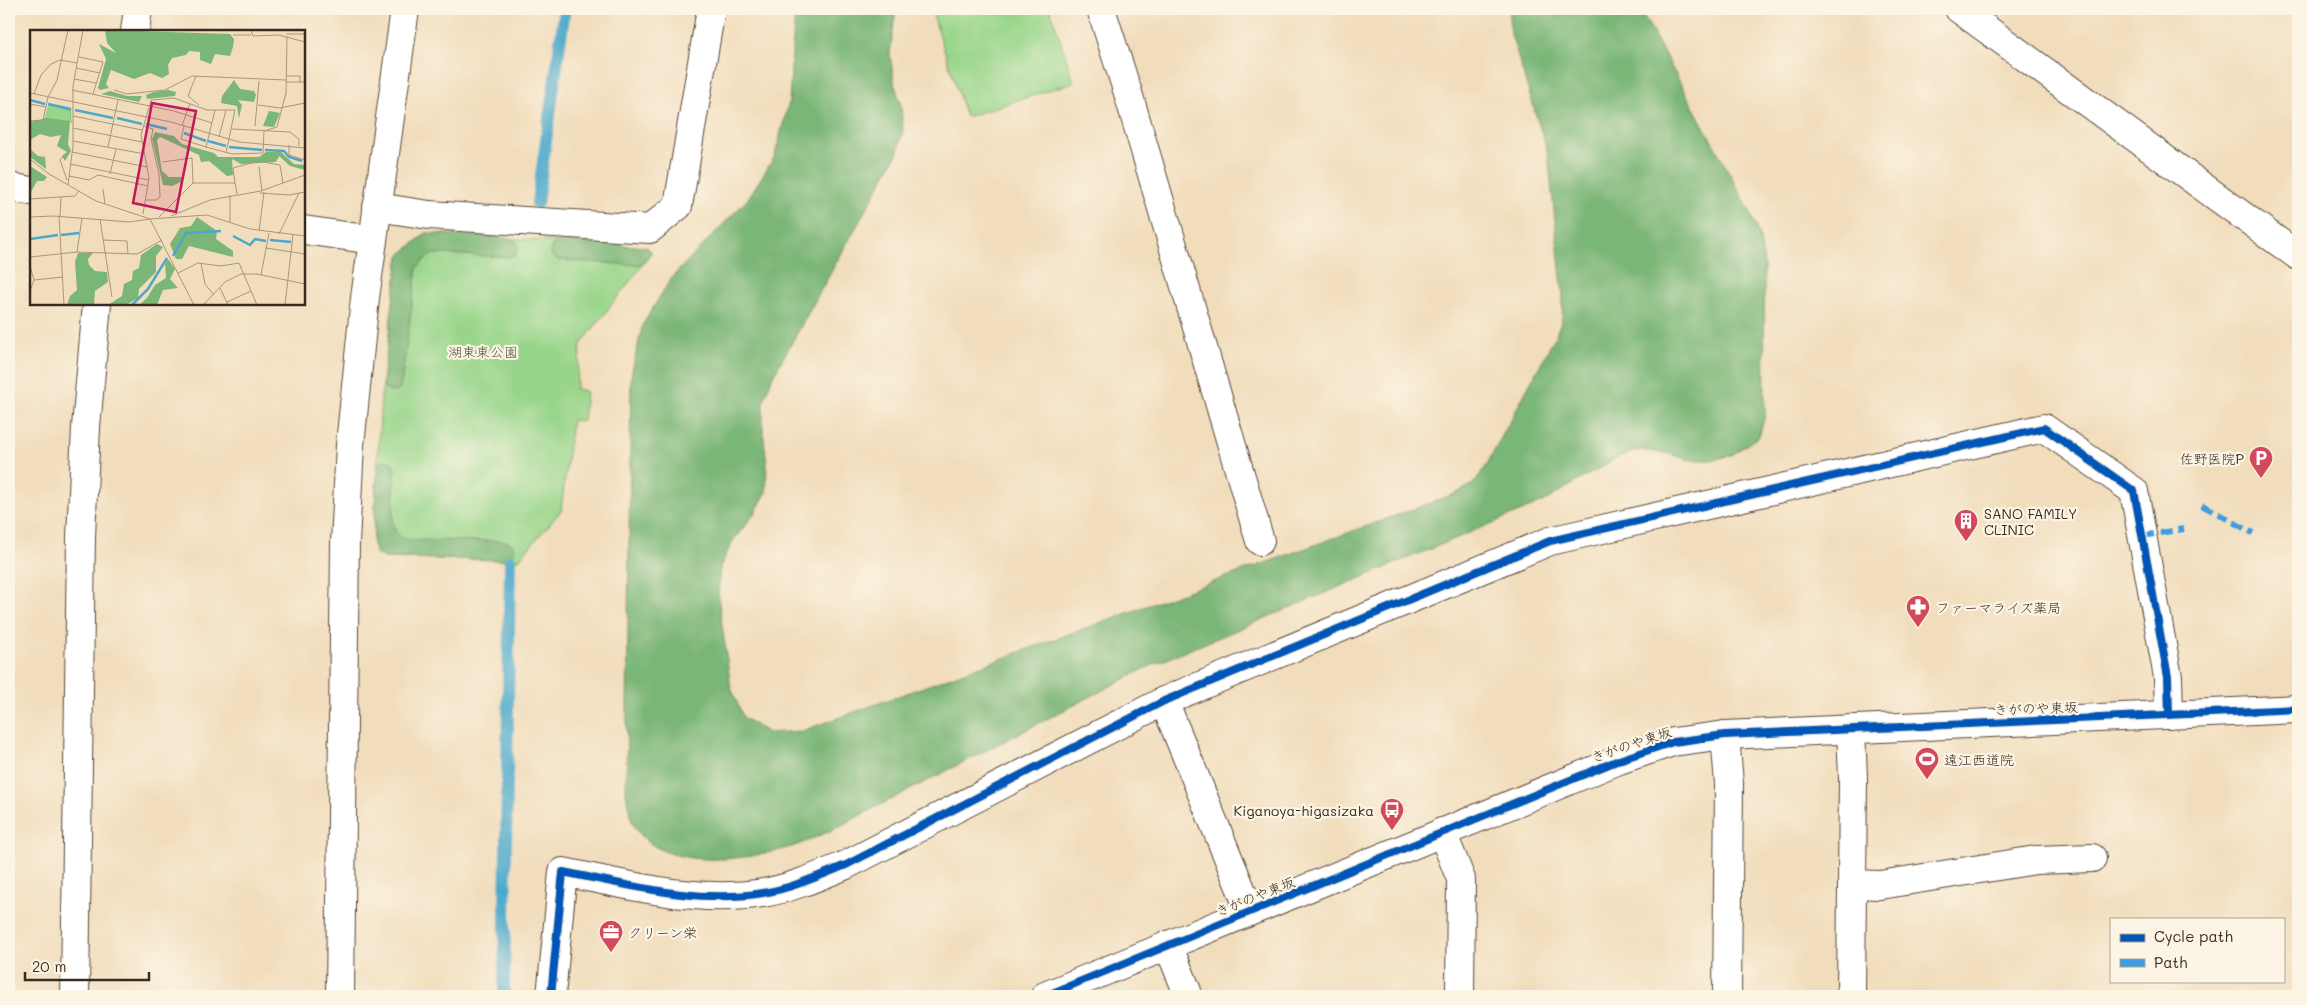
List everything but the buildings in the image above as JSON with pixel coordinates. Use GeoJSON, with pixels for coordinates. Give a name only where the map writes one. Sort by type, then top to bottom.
{"type":"FeatureCollection","features":[{"type":"Feature","properties":{"kind":"street"},"geometry":{"type":"LineString","coordinates":[[135,30],[138,9]]}},
{"type":"Feature","properties":{"kind":"street"},"geometry":{"type":"LineString","coordinates":[[340,996],[347,494],[353,396],[405,9]]}},
{"type":"Feature","properties":{"kind":"street"},"geometry":{"type":"LineString","coordinates":[[377,207],[429,214],[650,228],[678,206],[710,9]]}},
{"type":"Feature","properties":{"kind":"street"},"geometry":{"type":"LineString","coordinates":[[1101,9],[1128,92],[1260,541]]}},
{"type":"Feature","properties":{"kind":"street"},"geometry":{"type":"LineString","coordinates":[[1959,9],[2298,256]]}},
{"type":"Feature","properties":{"kind":"street"},"geometry":{"type":"LineString","coordinates":[[9,187],[30,191]]}},
{"type":"Feature","properties":{"kind":"street"},"geometry":{"type":"LineString","coordinates":[[305,230],[373,240]]}},
{"type":"Feature","properties":{"kind":"street"},"geometry":{"type":"LineString","coordinates":[[75,996],[81,528],[86,427],[97,305]]}},
{"type":"Feature","properties":{"kind":"street"},"geometry":{"type":"LineString","coordinates":[[552,996],[563,872],[676,894],[720,897],[764,893],[806,882],[846,865],[1164,702],[1550,541],[2044,428],[2134,491],[2168,677],[2169,715]]}},
{"type":"Feature","properties":{"kind":"street"},"geometry":{"type":"LineString","coordinates":[[1164,702],[1250,912]]}},
{"type":"Feature","properties":{"kind":"street","name":"きがのや東坂"},"geometry":{"type":"LineString","coordinates":[[1045,996],[1645,749],[1673,742],[1725,734],[2298,709]]}},
{"type":"Feature","properties":{"kind":"street"},"geometry":{"type":"LineString","coordinates":[[1851,729],[1853,778],[1851,996]]}},
{"type":"Feature","properties":{"kind":"street"},"geometry":{"type":"LineString","coordinates":[[1725,734],[1730,784],[1727,996]]}},
{"type":"Feature","properties":{"kind":"street"},"geometry":{"type":"LineString","coordinates":[[1442,832],[1461,878],[1460,996]]}},
{"type":"Feature","properties":{"kind":"street"},"geometry":{"type":"LineString","coordinates":[[1852,884],[1880,885],[2036,860],[2092,858]]}},
{"type":"Feature","properties":{"kind":"street"},"geometry":{"type":"LineString","coordinates":[[1168,945],[1187,996]]}},
{"type":"Feature","properties":{"kind":"green space"},"geometry":{"type":"Polygon","coordinates":[[[795,9],[896,9],[890,54],[894,82],[901,106],[903,131],[897,154],[772,378],[763,403],[763,430],[767,465],[766,493],[755,513],[732,542],[720,567],[718,596],[731,688],[743,717],[768,733],[802,731],[1455,494],[1473,484],[1485,468],[1555,337],[1562,319],[1563,297],[1548,154],[1510,31],[1509,15],[1512,9],[1640,9],[1751,213],[1760,239],[1764,264],[1765,416],[1759,436],[1732,455],[1712,460],[1690,460],[1666,453],[1639,450],[1616,458],[1543,502],[1148,667],[830,831],[801,844],[773,852],[728,859],[682,856],[662,850],[645,839],[633,823],[626,793],[631,375],[643,324],[672,277],[747,200],[774,158],[789,102],[795,9]]]}},
{"type":"Feature","properties":{"kind":"green space"},"geometry":{"type":"Polygon","coordinates":[[[931,9],[1050,9],[1074,82],[966,117],[931,9]]]}},
{"type":"Feature","properties":{"kind":"green space","name":"湖東東公園"},"geometry":{"type":"Polygon","coordinates":[[[426,233],[647,247],[651,251],[651,254],[581,344],[576,389],[586,391],[583,421],[572,420],[561,511],[518,560],[385,558],[376,554],[373,544],[381,398],[399,256],[426,233]]]}},
{"type":"Feature","properties":{"kind":"green space"},"geometry":{"type":"Polygon","coordinates":[[[426,233],[509,238],[516,241],[518,248],[515,255],[508,257],[433,254],[424,260],[417,268],[401,385],[398,391],[391,392],[385,389],[383,382],[399,256],[426,233]]]}},
{"type":"Feature","properties":{"kind":"green space"},"geometry":{"type":"Polygon","coordinates":[[[560,241],[647,247],[651,254],[641,264],[634,265],[558,260],[552,256],[550,250],[553,244],[560,241]]]}},
{"type":"Feature","properties":{"kind":"green space"},"geometry":{"type":"Polygon","coordinates":[[[386,460],[393,463],[395,470],[393,523],[401,537],[407,540],[505,541],[511,543],[515,550],[511,557],[504,560],[385,558],[376,554],[373,544],[377,468],[380,462],[386,460]]]}},
{"type":"Feature","properties":{"kind":"waterway"},"geometry":{"type":"LineString","coordinates":[[537,203],[565,9]]}},
{"type":"Feature","properties":{"kind":"waterway"},"geometry":{"type":"LineString","coordinates":[[504,996],[510,560]]}},
{"type":"Feature","properties":{"kind":"marked path"},"geometry":{"type":"LineString","coordinates":[[2202,505],[2253,533]]}},
{"type":"Feature","properties":{"kind":"marked path"},"geometry":{"type":"LineString","coordinates":[[2142,536],[2184,529]]}},
{"type":"Feature","properties":{"kind":"cycle path"},"geometry":{"type":"LineString","coordinates":[[551,996],[563,872],[663,892],[688,895],[738,896],[784,888],[846,865],[1164,701],[1550,541],[2044,428],[2134,491],[2168,677],[2169,715]]}},
{"type":"Feature","properties":{"kind":"cycle path"},"geometry":{"type":"LineString","coordinates":[[1045,996],[1619,760],[1673,742],[1725,735],[2298,709]]}},
{"type":"Feature","properties":{"kind":"place","name":"佐野医院P"},"geometry":{"type":"Point","coordinates":[2261,479]}},
{"type":"Feature","properties":{"kind":"place","name":"SANO FAMILY CLINIC"},"geometry":{"type":"Point","coordinates":[1966,542]}},
{"type":"Feature","properties":{"kind":"place","name":"ファーマライズ薬局"},"geometry":{"type":"Point","coordinates":[1918,628]}},
{"type":"Feature","properties":{"kind":"place","name":"遠江西道院"},"geometry":{"type":"Point","coordinates":[1927,780]}},
{"type":"Feature","properties":{"kind":"place","name":"Kiganoya-higasizaka"},"geometry":{"type":"Point","coordinates":[1392,831]}},
{"type":"Feature","properties":{"kind":"place","name":"クリーン栄"},"geometry":{"type":"Point","coordinates":[611,953]}}]}
